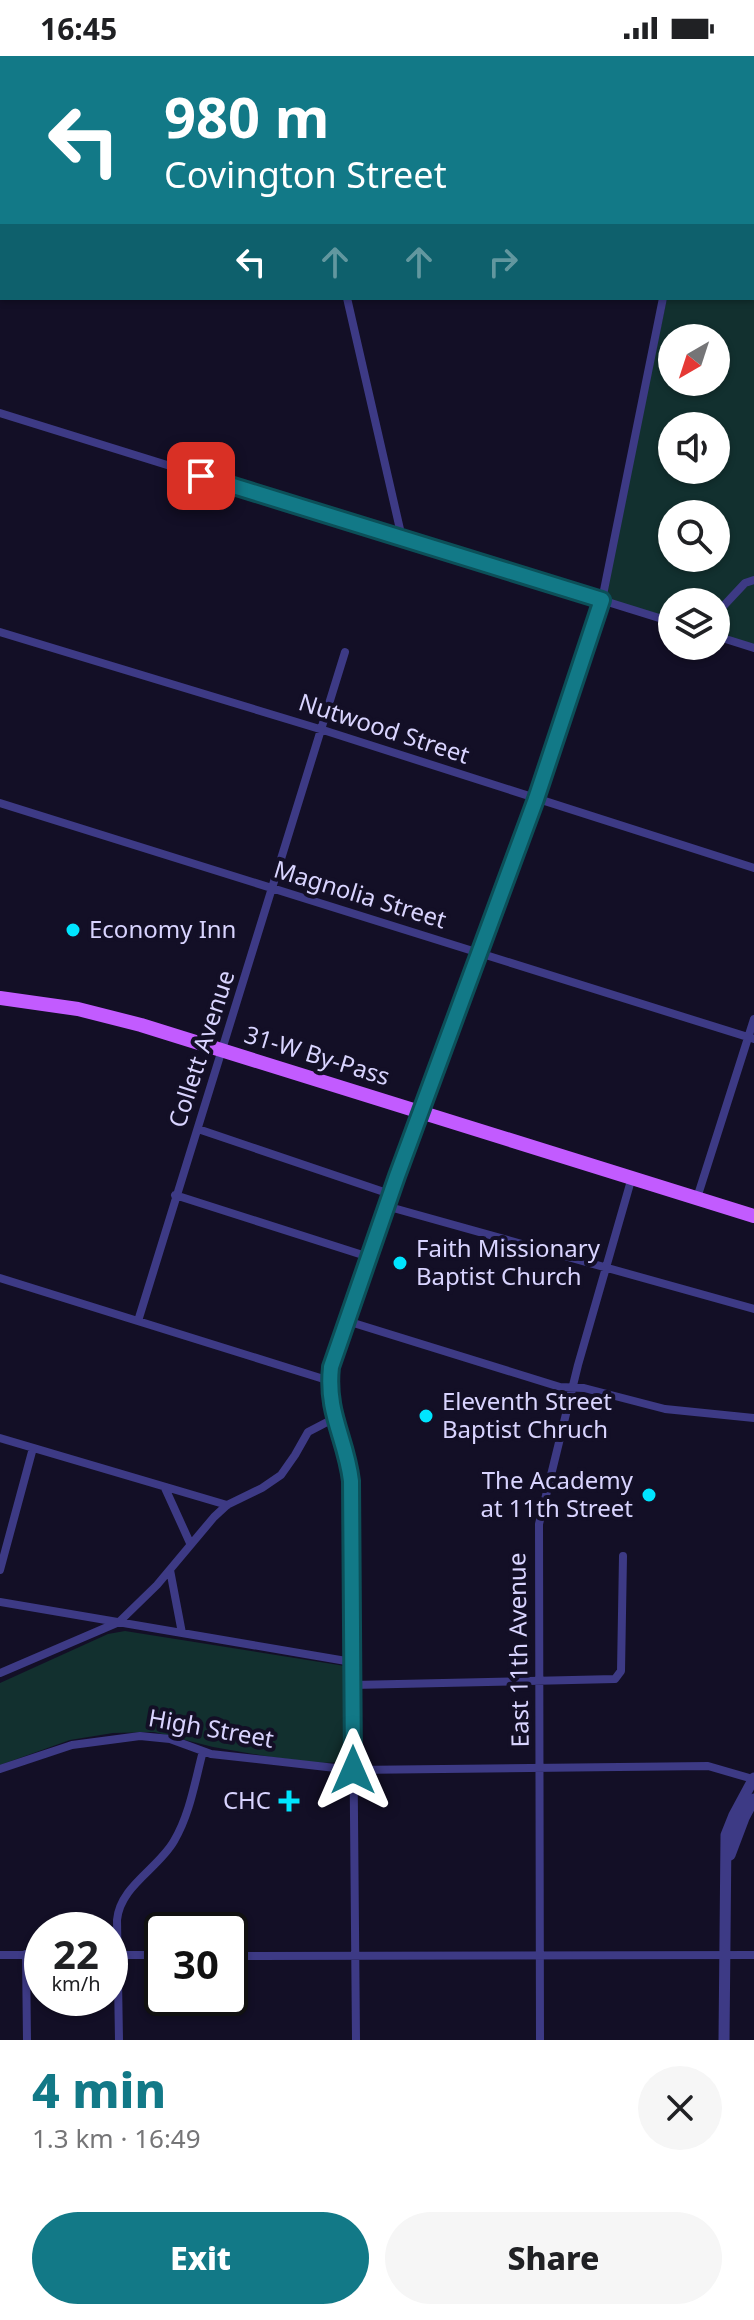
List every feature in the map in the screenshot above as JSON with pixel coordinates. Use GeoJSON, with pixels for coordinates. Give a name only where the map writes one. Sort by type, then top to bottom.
{"type":"FeatureCollection","features":[{"type":"Feature","properties":{"kind":"main road","name":"31-W By-Pass"},"geometry":{"type":"LineString","coordinates":[[0,998],[78,1009],[141,1025],[754,1216]]}},
{"type":"Feature","properties":{"kind":"street"},"geometry":{"type":"LineString","coordinates":[[347,300],[402,538]]}},
{"type":"Feature","properties":{"kind":"street"},"geometry":{"type":"LineString","coordinates":[[356,2040],[351,1481],[349,1461],[333,1419],[330,1381],[336,1352],[390,1194],[536,799],[602,600],[663,300]]}},
{"type":"Feature","properties":{"kind":"street"},"geometry":{"type":"LineString","coordinates":[[0,413],[658,618]]}},
{"type":"Feature","properties":{"kind":"street"},"geometry":{"type":"LineString","coordinates":[[730,599],[745,583],[754,580]]}},
{"type":"Feature","properties":{"kind":"street","name":"Nutwood Street"},"geometry":{"type":"LineString","coordinates":[[0,632],[323,730],[754,868]]}},
{"type":"Feature","properties":{"kind":"street"},"geometry":{"type":"LineString","coordinates":[[730,640],[754,648]]}},
{"type":"Feature","properties":{"kind":"street","name":"Collett Avenue"},"geometry":{"type":"LineString","coordinates":[[138,1321],[345,652]]}},
{"type":"Feature","properties":{"kind":"street","name":"Magnolia Street"},"geometry":{"type":"LineString","coordinates":[[0,803],[751,1038]]}},
{"type":"Feature","properties":{"kind":"street"},"geometry":{"type":"LineString","coordinates":[[697,1198],[751,1038],[754,1019]]}},
{"type":"Feature","properties":{"kind":"street"},"geometry":{"type":"LineString","coordinates":[[198,1129],[390,1194]]}},
{"type":"Feature","properties":{"kind":"street","name":"East 11th Avenue"},"geometry":{"type":"LineString","coordinates":[[540,2040],[539,1524],[573,1387],[633,1177]]}},
{"type":"Feature","properties":{"kind":"street"},"geometry":{"type":"LineString","coordinates":[[175,1195],[369,1257]]}},
{"type":"Feature","properties":{"kind":"street"},"geometry":{"type":"LineString","coordinates":[[386,1206],[754,1309]]}},
{"type":"Feature","properties":{"kind":"street"},"geometry":{"type":"LineString","coordinates":[[0,1278],[330,1381]]}},
{"type":"Feature","properties":{"kind":"street"},"geometry":{"type":"LineString","coordinates":[[347,1321],[560,1387],[573,1387],[645,1405],[754,1418]]}},
{"type":"Feature","properties":{"kind":"street"},"geometry":{"type":"LineString","coordinates":[[0,1673],[119,1622],[227,1505],[272,1482],[289,1466],[308,1432],[333,1419]]}},
{"type":"Feature","properties":{"kind":"street"},"geometry":{"type":"LineString","coordinates":[[0,1438],[227,1505]]}},
{"type":"Feature","properties":{"kind":"street"},"geometry":{"type":"LineString","coordinates":[[0,1570],[33,1448]]}},
{"type":"Feature","properties":{"kind":"street"},"geometry":{"type":"LineString","coordinates":[[165,1488],[190,1543]]}},
{"type":"Feature","properties":{"kind":"street"},"geometry":{"type":"LineString","coordinates":[[353,1685],[608,1680],[619,1675],[623,1556]]}},
{"type":"Feature","properties":{"kind":"street"},"geometry":{"type":"LineString","coordinates":[[170,1570],[182,1633]]}},
{"type":"Feature","properties":{"kind":"street"},"geometry":{"type":"LineString","coordinates":[[0,1602],[352,1662]]}},
{"type":"Feature","properties":{"kind":"street","name":"High Street"},"geometry":{"type":"LineString","coordinates":[[0,1769],[49,1751],[118,1737],[140,1736],[170,1739],[203,1751],[353,1770],[708,1766],[754,1778]]}},
{"type":"Feature","properties":{"kind":"street"},"geometry":{"type":"LineString","coordinates":[[119,1912],[126,1894],[160,1861],[178,1834],[203,1751]]}},
{"type":"Feature","properties":{"kind":"street"},"geometry":{"type":"LineString","coordinates":[[724,2040],[726,1835],[754,1778]]}},
{"type":"Feature","properties":{"kind":"street"},"geometry":{"type":"LineString","coordinates":[[726,1863],[754,1799]]}},
{"type":"Feature","properties":{"kind":"street"},"geometry":{"type":"LineString","coordinates":[[0,1955],[24,1954]]}},
{"type":"Feature","properties":{"kind":"street"},"geometry":{"type":"LineString","coordinates":[[248,1956],[754,1955]]}},
{"type":"Feature","properties":{"kind":"street"},"geometry":{"type":"LineString","coordinates":[[27,2016],[27,2040]]}},
{"type":"Feature","properties":{"kind":"street"},"geometry":{"type":"LineString","coordinates":[[118,2016],[119,2040]]}},
{"type":"Feature","properties":{"kind":"green space"},"geometry":{"type":"Polygon","coordinates":[[[667,300],[754,300],[754,648],[730,640],[730,588],[658,588],[658,618],[602,600],[658,340],[658,396],[730,396],[730,324],[661,324],[667,300]]]}},
{"type":"Feature","properties":{"kind":"green space"},"geometry":{"type":"Polygon","coordinates":[[[125,1631],[345,1666],[347,1762],[319,1763],[271,1757],[154,1732],[113,1733],[70,1740],[0,1765],[0,1683],[108,1634],[125,1631]]]}},
{"type":"Feature","properties":{"kind":"place","name":"Economy Inn"},"geometry":{"type":"Point","coordinates":[73,930]}},
{"type":"Feature","properties":{"kind":"place","name":"Faith Missionary Baptist Church"},"geometry":{"type":"Point","coordinates":[400,1263]}},
{"type":"Feature","properties":{"kind":"place","name":"Eleventh Street Baptist Chruch"},"geometry":{"type":"Point","coordinates":[426,1416]}},
{"type":"Feature","properties":{"kind":"place","name":"The Academy at 11th Street"},"geometry":{"type":"Point","coordinates":[649,1495]}},
{"type":"Feature","properties":{"kind":"place","name":"CHC"},"geometry":{"type":"Point","coordinates":[289,1801]}},
{"type":"Feature","properties":{"kind":"route"},"geometry":{"type":"LineString","coordinates":[[201,476],[602,600],[536,799],[397,1176],[331,1367],[333,1419],[349,1461],[351,1481],[353,1770]]}}]}
